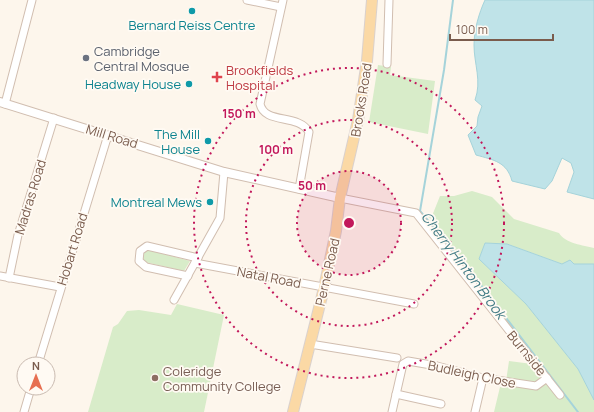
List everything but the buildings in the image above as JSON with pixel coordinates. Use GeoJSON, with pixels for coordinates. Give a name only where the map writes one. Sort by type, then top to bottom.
{"type":"FeatureCollection","features":[{"type":"Feature","properties":{"kind":"main road","name":"Brooks Road"},"geometry":{"type":"LineString","coordinates":[[340,198],[363,92],[372,0]]}},
{"type":"Feature","properties":{"kind":"main road","name":"Perne Road"},"geometry":{"type":"LineString","coordinates":[[293,412],[324,288],[336,231],[340,198]]}},
{"type":"Feature","properties":{"kind":"street"},"geometry":{"type":"LineString","coordinates":[[2,103],[32,0]]}},
{"type":"Feature","properties":{"kind":"street"},"geometry":{"type":"LineString","coordinates":[[247,0],[282,3],[260,104],[261,109],[269,116],[298,122],[309,132],[298,189]]}},
{"type":"Feature","properties":{"kind":"street","name":"Brooks Road"},"geometry":{"type":"LineString","coordinates":[[387,64],[389,0]]}},
{"type":"Feature","properties":{"kind":"street","name":"Mill Road"},"geometry":{"type":"LineString","coordinates":[[2,103],[224,172],[340,198]]}},
{"type":"Feature","properties":{"kind":"street","name":"Madras Road"},"geometry":{"type":"LineString","coordinates":[[9,278],[18,235],[54,118]]}},
{"type":"Feature","properties":{"kind":"street","name":"Hobart Road"},"geometry":{"type":"LineString","coordinates":[[40,356],[60,287],[108,135]]}},
{"type":"Feature","properties":{"kind":"street"},"geometry":{"type":"LineString","coordinates":[[174,300],[220,218],[224,172]]}},
{"type":"Feature","properties":{"kind":"street","name":"Burnside"},"geometry":{"type":"LineString","coordinates":[[340,198],[416,213],[560,395]]}},
{"type":"Feature","properties":{"kind":"street","name":"Natal Road"},"geometry":{"type":"LineString","coordinates":[[188,276],[146,267],[139,261],[140,251],[147,246],[196,261],[324,288],[414,304]]}},
{"type":"Feature","properties":{"kind":"street"},"geometry":{"type":"LineString","coordinates":[[0,276],[60,287]]}},
{"type":"Feature","properties":{"kind":"street"},"geometry":{"type":"LineString","coordinates":[[310,344],[397,358]]}},
{"type":"Feature","properties":{"kind":"street","name":"Budleigh Close"},"geometry":{"type":"LineString","coordinates":[[396,394],[402,364],[408,361],[483,378],[536,386],[547,378]]}},
{"type":"Feature","properties":{"kind":"street"},"geometry":{"type":"LineString","coordinates":[[475,412],[483,378]]}},
{"type":"Feature","properties":{"kind":"street"},"geometry":{"type":"LineString","coordinates":[[392,412],[396,394],[441,404]]}},
{"type":"Feature","properties":{"kind":"street"},"geometry":{"type":"LineString","coordinates":[[24,412],[29,396]]}},
{"type":"Feature","properties":{"kind":"green space"},"geometry":{"type":"Polygon","coordinates":[[[378,65],[391,67],[390,75],[435,81],[428,134],[369,122],[378,65]]]}},
{"type":"Feature","properties":{"kind":"green space"},"geometry":{"type":"Polygon","coordinates":[[[472,191],[492,197],[514,219],[559,233],[570,242],[594,248],[594,264],[562,264],[507,244],[485,243],[479,259],[526,304],[578,369],[594,400],[594,412],[494,412],[500,387],[505,388],[509,361],[532,364],[539,362],[437,236],[428,220],[433,220],[424,214],[432,216],[440,196],[454,196],[472,191]]]}},
{"type":"Feature","properties":{"kind":"green space"},"geometry":{"type":"Polygon","coordinates":[[[149,250],[190,261],[184,271],[145,262],[142,259],[144,253],[149,250]]]}},
{"type":"Feature","properties":{"kind":"green space","name":"Coleridge Community College"},"geometry":{"type":"Polygon","coordinates":[[[177,304],[224,315],[204,412],[88,412],[113,327],[118,324],[127,311],[139,310],[171,315],[177,304]]]}},
{"type":"Feature","properties":{"kind":"water"},"geometry":{"type":"Polygon","coordinates":[[[485,0],[594,0],[594,199],[567,192],[574,172],[571,163],[562,158],[552,181],[545,189],[512,181],[507,170],[499,163],[476,155],[468,135],[477,126],[478,117],[482,106],[475,100],[478,79],[474,45],[477,22],[485,0]]]}},
{"type":"Feature","properties":{"kind":"water"},"geometry":{"type":"Polygon","coordinates":[[[485,243],[507,244],[562,264],[570,260],[574,264],[594,264],[594,400],[578,369],[526,304],[479,259],[485,243]]]}},
{"type":"Feature","properties":{"kind":"waterway","name":"Cherry Hinton Brook"},"geometry":{"type":"LineString","coordinates":[[453,0],[444,70],[420,211],[471,272],[578,412]]}},
{"type":"Feature","properties":{"kind":"place","name":"Bernard Reiss Centre"},"geometry":{"type":"Point","coordinates":[192,11]}},
{"type":"Feature","properties":{"kind":"place","name":"Cambridge Central Mosque"},"geometry":{"type":"Point","coordinates":[86,58]}},
{"type":"Feature","properties":{"kind":"place","name":"Brookfields Hospital"},"geometry":{"type":"Point","coordinates":[217,77]}},
{"type":"Feature","properties":{"kind":"place","name":"Headway House"},"geometry":{"type":"Point","coordinates":[189,84]}},
{"type":"Feature","properties":{"kind":"place","name":"The Mill House"},"geometry":{"type":"Point","coordinates":[208,141]}},
{"type":"Feature","properties":{"kind":"place","name":"Montreal Mews"},"geometry":{"type":"Point","coordinates":[210,202]}},
{"type":"Feature","properties":{"kind":"place","name":"Coleridge Community College"},"geometry":{"type":"Point","coordinates":[155,378]}}]}
